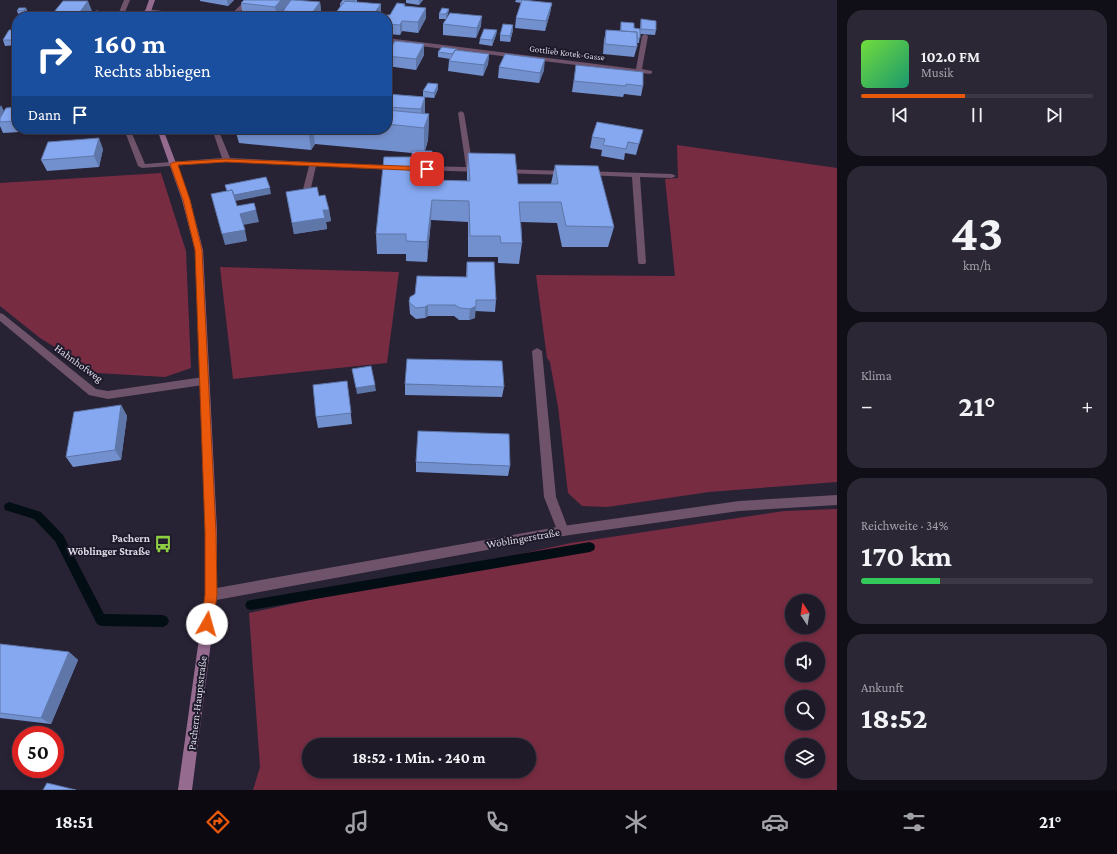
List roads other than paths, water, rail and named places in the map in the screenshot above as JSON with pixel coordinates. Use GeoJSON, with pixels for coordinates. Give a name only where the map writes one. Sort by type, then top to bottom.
{"type":"FeatureCollection","features":[{"type":"Feature","properties":{"kind":"main road"},"geometry":{"type":"LineString","coordinates":[[147,12],[152,0]]}},
{"type":"Feature","properties":{"kind":"main road","name":"Pachern-Hauptstraße"},"geometry":{"type":"LineString","coordinates":[[162,134],[186,200],[199,250],[210,532],[211,595],[185,790]]}},
{"type":"Feature","properties":{"kind":"street"},"geometry":{"type":"LineString","coordinates":[[122,12],[127,0]]}},
{"type":"Feature","properties":{"kind":"street"},"geometry":{"type":"LineString","coordinates":[[236,12],[249,0]]}},
{"type":"Feature","properties":{"kind":"street"},"geometry":{"type":"LineString","coordinates":[[639,70],[645,36]]}},
{"type":"Feature","properties":{"kind":"street","name":"Gottlieb Kotek-Gasse"},"geometry":{"type":"LineString","coordinates":[[392,41],[650,72]]}},
{"type":"Feature","properties":{"kind":"street"},"geometry":{"type":"LineString","coordinates":[[461,113],[470,170]]}},
{"type":"Feature","properties":{"kind":"street"},"geometry":{"type":"LineString","coordinates":[[129,134],[142,166],[226,160],[312,165],[672,176]]}},
{"type":"Feature","properties":{"kind":"street"},"geometry":{"type":"LineString","coordinates":[[217,134],[226,155],[226,160]]}},
{"type":"Feature","properties":{"kind":"street"},"geometry":{"type":"LineString","coordinates":[[304,201],[312,165]]}},
{"type":"Feature","properties":{"kind":"street"},"geometry":{"type":"LineString","coordinates":[[636,175],[642,262]]}},
{"type":"Feature","properties":{"kind":"street","name":"Hahnhofweg"},"geometry":{"type":"LineString","coordinates":[[0,316],[93,392],[108,395],[203,381]]}},
{"type":"Feature","properties":{"kind":"street"},"geometry":{"type":"LineString","coordinates":[[537,351],[550,497],[563,531]]}},
{"type":"Feature","properties":{"kind":"street","name":"Wöblingerstraße"},"geometry":{"type":"LineString","coordinates":[[211,595],[563,531],[739,506],[837,500]]}},
{"type":"Feature","properties":{"kind":"waterway"},"geometry":{"type":"LineString","coordinates":[[9,507],[37,515],[59,538],[101,620],[163,621]]}},
{"type":"Feature","properties":{"kind":"waterway"},"geometry":{"type":"LineString","coordinates":[[251,605],[590,547]]}},
{"type":"Feature","properties":{"kind":"place","name":"Pachern Wöblinger Straße"},"geometry":{"type":"Point","coordinates":[163,544]}}]}
